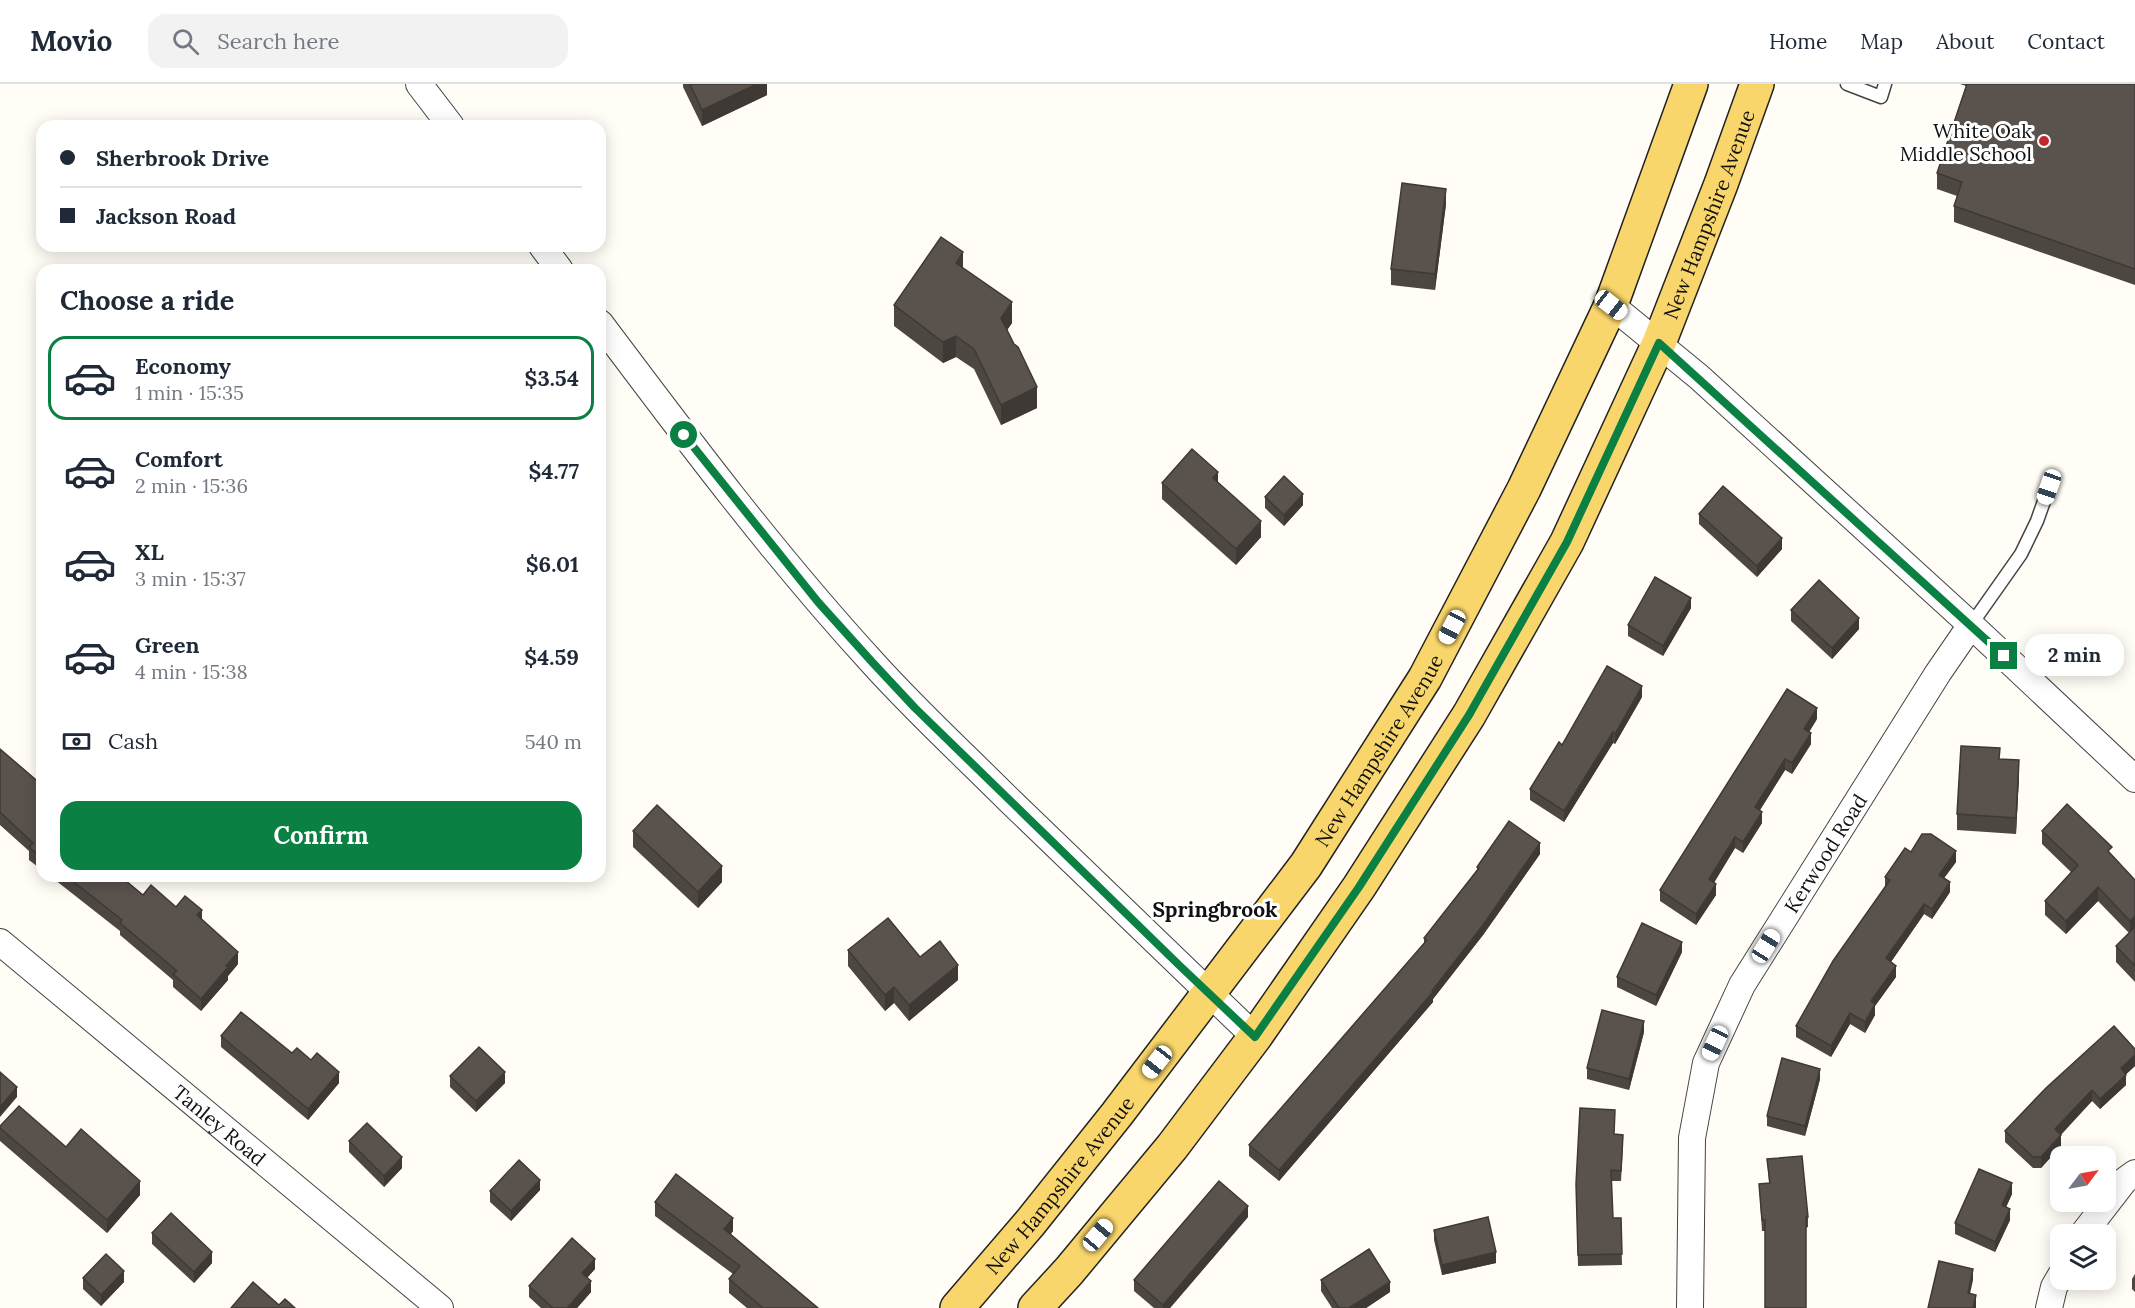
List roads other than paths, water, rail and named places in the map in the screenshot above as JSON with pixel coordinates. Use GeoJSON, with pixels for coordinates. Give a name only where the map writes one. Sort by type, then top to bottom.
{"type":"FeatureCollection","features":[{"type":"Feature","properties":{"kind":"main road","name":"New Hampshire Avenue"},"geometry":{"type":"LineString","coordinates":[[957,1308],[1030,1223],[1210,994],[1306,865],[1425,678],[1524,489],[1611,305],[1691,84]]}},
{"type":"Feature","properties":{"kind":"main road","name":"New Hampshire Avenue"},"geometry":{"type":"LineString","coordinates":[[1035,1308],[1069,1271],[1172,1147],[1255,1037],[1359,887],[1469,715],[1567,542],[1659,343],[1757,84]]}},
{"type":"Feature","properties":{"kind":"street"},"geometry":{"type":"LineString","coordinates":[[419,84],[446,120]]}},
{"type":"Feature","properties":{"kind":"street"},"geometry":{"type":"LineString","coordinates":[[1611,305],[1659,343],[1971,625],[2135,779]]}},
{"type":"Feature","properties":{"kind":"street"},"geometry":{"type":"LineString","coordinates":[[606,331],[698,453],[818,602],[873,663],[915,708],[1255,1037]]}},
{"type":"Feature","properties":{"kind":"street","name":"Kerwood Road"},"geometry":{"type":"LineString","coordinates":[[1690,1308],[1692,1138],[1706,1063],[1742,985],[1938,672],[1971,625]]}},
{"type":"Feature","properties":{"kind":"street","name":"Tanley Road"},"geometry":{"type":"LineString","coordinates":[[0,942],[440,1308]]}},
{"type":"Feature","properties":{"kind":"street"},"geometry":{"type":"LineString","coordinates":[[2091,1224],[2124,1181],[2135,1173]]}},
{"type":"Feature","properties":{"kind":"street"},"geometry":{"type":"LineString","coordinates":[[2049,1308],[2053,1290]]}},
{"type":"Feature","properties":{"kind":"lane"},"geometry":{"type":"LineString","coordinates":[[1847,84],[1881,97],[1886,84]]}},
{"type":"Feature","properties":{"kind":"lane"},"geometry":{"type":"LineString","coordinates":[[1971,625],[2021,554],[2037,521],[2049,487]]}},
{"type":"Feature","properties":{"kind":"place","name":"White Oak Middle School"},"geometry":{"type":"Point","coordinates":[2044,141]}},
{"type":"Feature","properties":{"kind":"district","name":"Springbrook"},"geometry":{"type":"Point","coordinates":[1215,909]}}]}
